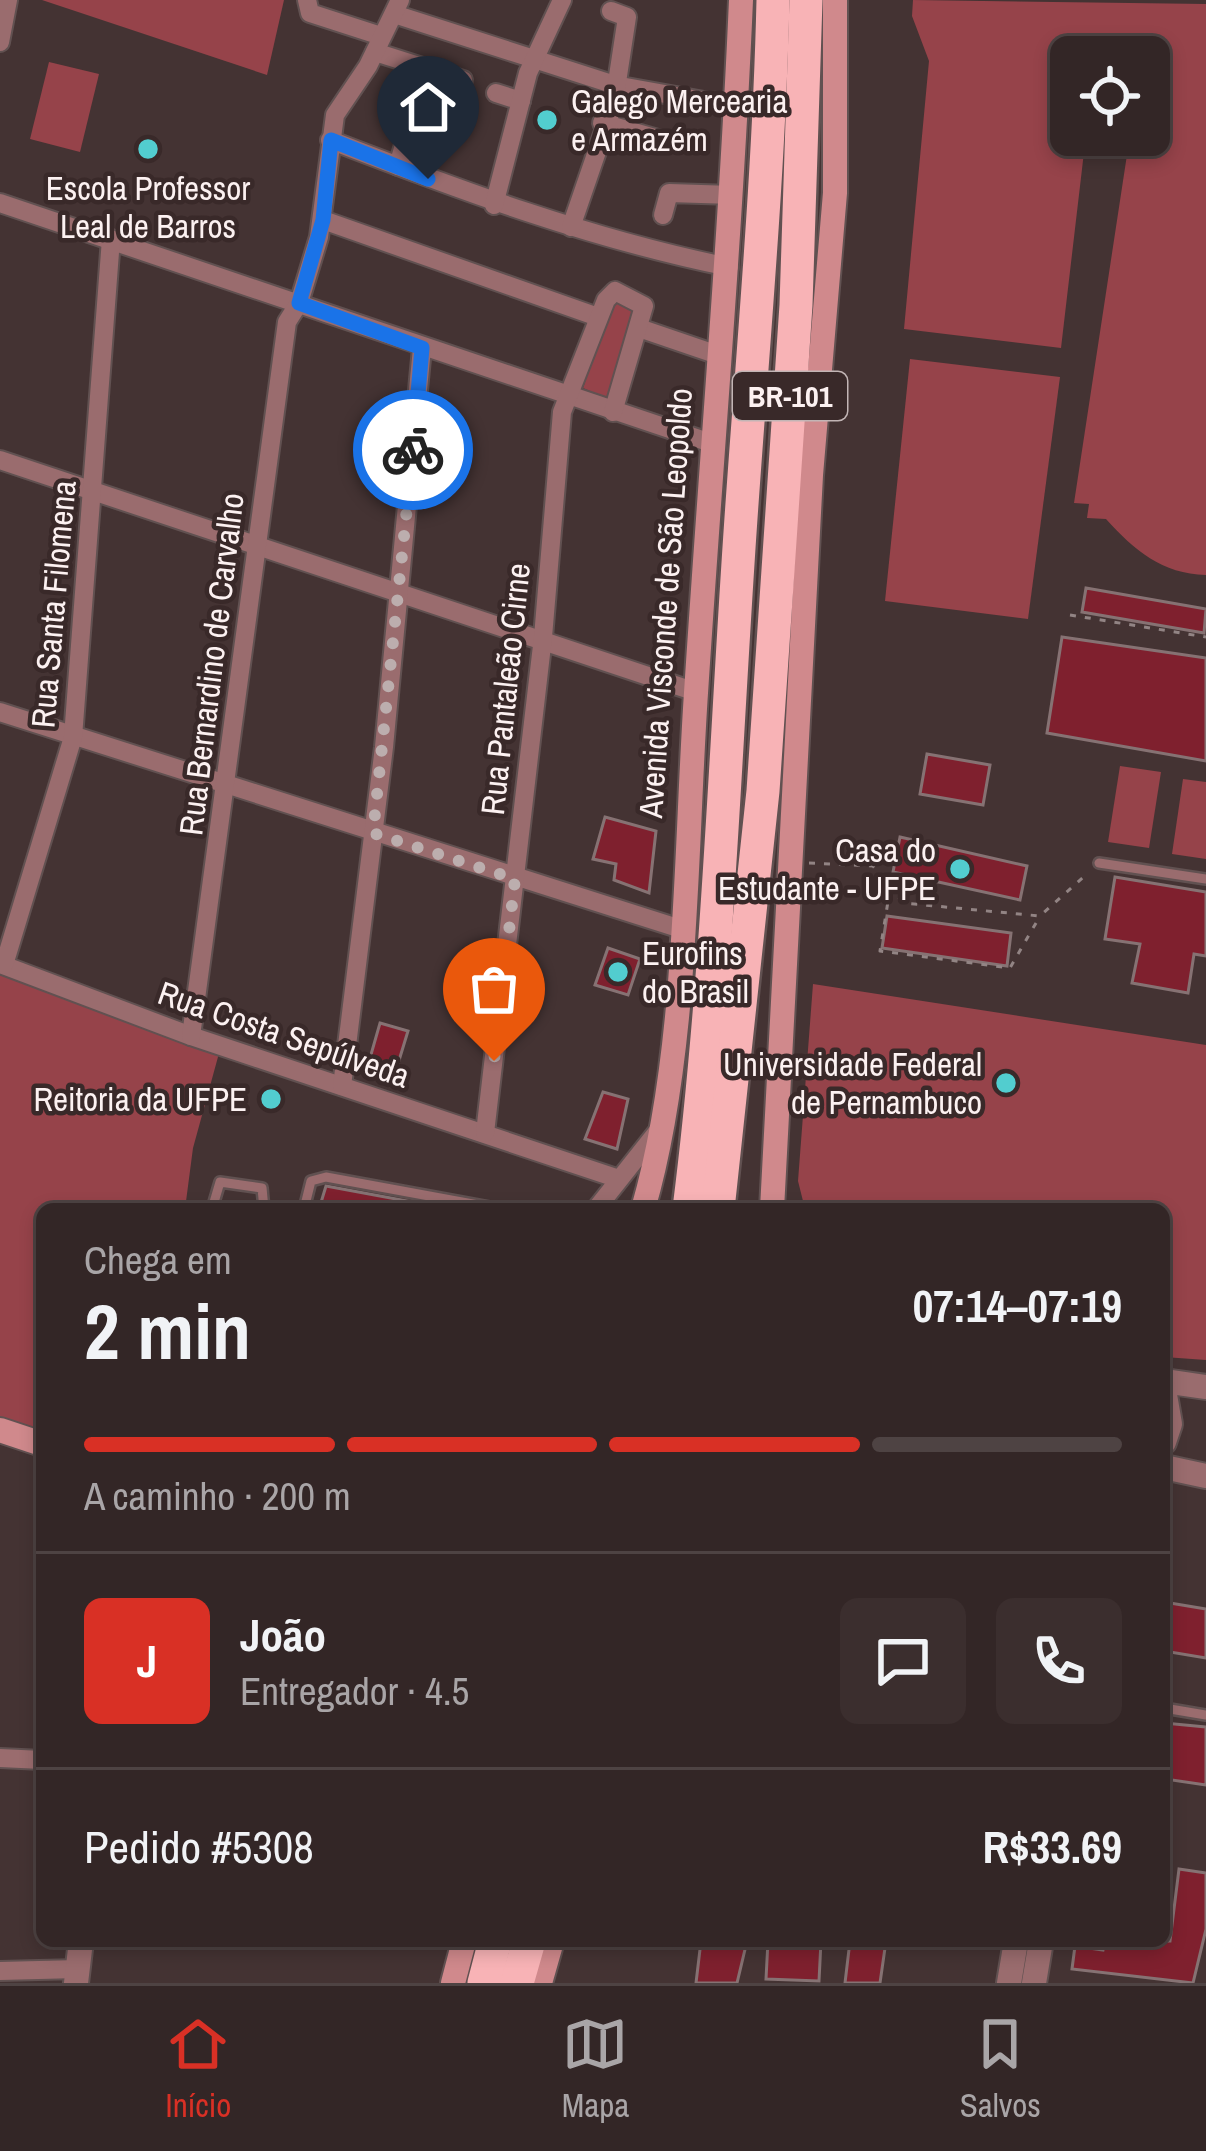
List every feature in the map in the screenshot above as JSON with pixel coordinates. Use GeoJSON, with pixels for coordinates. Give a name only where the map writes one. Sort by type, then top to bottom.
{"type":"FeatureCollection","features":[{"type":"Feature","properties":{"kind":"highway","name":"BR-101"},"geometry":{"type":"LineString","coordinates":[[690,1203],[709,1052],[763,262],[773,0]]}},
{"type":"Feature","properties":{"kind":"highway","name":"BR-101"},"geometry":{"type":"LineString","coordinates":[[719,1203],[763,791],[796,304],[806,0]]}},
{"type":"Feature","properties":{"kind":"highway"},"geometry":{"type":"LineString","coordinates":[[484,1983],[493,1947]]}},
{"type":"Feature","properties":{"kind":"highway"},"geometry":{"type":"LineString","coordinates":[[517,1983],[528,1947]]}},
{"type":"Feature","properties":{"kind":"main road","name":"Avenida Visconde de São Leopoldo"},"geometry":{"type":"LineString","coordinates":[[644,1203],[664,1123],[681,929],[729,267],[741,0]]}},
{"type":"Feature","properties":{"kind":"main road"},"geometry":{"type":"LineString","coordinates":[[772,1203],[811,475],[835,193],[835,0]]}},
{"type":"Feature","properties":{"kind":"main road"},"geometry":{"type":"LineString","coordinates":[[0,1430],[36,1442]]}},
{"type":"Feature","properties":{"kind":"main road"},"geometry":{"type":"LineString","coordinates":[[453,1983],[462,1947]]}},
{"type":"Feature","properties":{"kind":"main road"},"geometry":{"type":"LineString","coordinates":[[540,1983],[550,1947]]}},
{"type":"Feature","properties":{"kind":"street"},"geometry":{"type":"LineString","coordinates":[[0,42],[8,0]]}},
{"type":"Feature","properties":{"kind":"street"},"geometry":{"type":"LineString","coordinates":[[307,0],[310,13],[464,80]]}},
{"type":"Feature","properties":{"kind":"street"},"geometry":{"type":"LineString","coordinates":[[494,205],[533,57],[562,0]]}},
{"type":"Feature","properties":{"kind":"street"},"geometry":{"type":"LineString","coordinates":[[397,7],[616,85],[736,107]]}},
{"type":"Feature","properties":{"kind":"street","name":"Rua Bernardino de Carvalho"},"geometry":{"type":"LineString","coordinates":[[191,1036],[287,322],[299,303],[323,220],[339,107],[397,7]]}},
{"type":"Feature","properties":{"kind":"street"},"geometry":{"type":"LineString","coordinates":[[571,227],[616,85],[627,17],[611,11]]}},
{"type":"Feature","properties":{"kind":"street"},"geometry":{"type":"LineString","coordinates":[[496,94],[520,100]]}},
{"type":"Feature","properties":{"kind":"street"},"geometry":{"type":"LineString","coordinates":[[602,123],[665,141]]}},
{"type":"Feature","properties":{"kind":"street"},"geometry":{"type":"LineString","coordinates":[[398,166],[406,139]]}},
{"type":"Feature","properties":{"kind":"street"},"geometry":{"type":"LineString","coordinates":[[331,140],[494,205],[641,249],[729,267]]}},
{"type":"Feature","properties":{"kind":"street"},"geometry":{"type":"LineString","coordinates":[[663,214],[669,193],[733,195]]}},
{"type":"Feature","properties":{"kind":"street"},"geometry":{"type":"LineString","coordinates":[[0,202],[714,444]]}},
{"type":"Feature","properties":{"kind":"street"},"geometry":{"type":"LineString","coordinates":[[323,220],[598,316],[609,295],[619,292],[643,300],[614,412]]}},
{"type":"Feature","properties":{"kind":"street","name":"Rua Santa Filomena"},"geometry":{"type":"LineString","coordinates":[[2,965],[73,737],[111,239]]}},
{"type":"Feature","properties":{"kind":"street","name":"Rua Pantaleão Cirne"},"geometry":{"type":"LineString","coordinates":[[485,1133],[543,637],[562,412],[598,316]]}},
{"type":"Feature","properties":{"kind":"street"},"geometry":{"type":"LineString","coordinates":[[639,328],[721,356]]}},
{"type":"Feature","properties":{"kind":"street"},"geometry":{"type":"LineString","coordinates":[[342,1086],[400,590],[422,348]]}},
{"type":"Feature","properties":{"kind":"street"},"geometry":{"type":"LineString","coordinates":[[0,460],[543,637],[696,692]]}},
{"type":"Feature","properties":{"kind":"street"},"geometry":{"type":"LineString","coordinates":[[0,712],[681,929]]}},
{"type":"Feature","properties":{"kind":"street","name":"Rua Costa Sepúlveda"},"geometry":{"type":"LineString","coordinates":[[2,965],[191,1036],[619,1179]]}},
{"type":"Feature","properties":{"kind":"street"},"geometry":{"type":"LineString","coordinates":[[601,1203],[664,1123]]}},
{"type":"Feature","properties":{"kind":"street"},"geometry":{"type":"LineString","coordinates":[[1170,1385],[1206,1388]]}},
{"type":"Feature","properties":{"kind":"street"},"geometry":{"type":"LineString","coordinates":[[1170,1468],[1206,1476]]}},
{"type":"Feature","properties":{"kind":"street"},"geometry":{"type":"LineString","coordinates":[[0,1758],[36,1760]]}},
{"type":"Feature","properties":{"kind":"street"},"geometry":{"type":"LineString","coordinates":[[1009,1983],[1015,1947]]}},
{"type":"Feature","properties":{"kind":"street"},"geometry":{"type":"LineString","coordinates":[[1034,1983],[1040,1947]]}},
{"type":"Feature","properties":{"kind":"street"},"geometry":{"type":"LineString","coordinates":[[0,1971],[77,1976]]}},
{"type":"Feature","properties":{"kind":"lane"},"geometry":{"type":"LineString","coordinates":[[1100,862],[1206,879]]}},
{"type":"Feature","properties":{"kind":"lane"},"geometry":{"type":"LineString","coordinates":[[305,1203],[311,1180],[326,1177],[456,1203]]}},
{"type":"Feature","properties":{"kind":"lane"},"geometry":{"type":"LineString","coordinates":[[214,1203],[220,1182],[228,1179],[262,1188],[263,1203]]}},
{"type":"Feature","properties":{"kind":"lane"},"geometry":{"type":"LineString","coordinates":[[1170,1709],[1206,1715]]}},
{"type":"Feature","properties":{"kind":"path"},"geometry":{"type":"LineString","coordinates":[[1070,615],[1206,638]]}},
{"type":"Feature","properties":{"kind":"path"},"geometry":{"type":"LineString","coordinates":[[789,862],[873,866],[903,903],[1040,916]]}},
{"type":"Feature","properties":{"kind":"path"},"geometry":{"type":"LineString","coordinates":[[890,887],[880,951],[1010,968],[1040,916],[1100,862]]}},
{"type":"Feature","properties":{"kind":"shaded area"},"geometry":{"type":"Polygon","coordinates":[[[42,0],[284,0],[267,75],[42,0]]]}},
{"type":"Feature","properties":{"kind":"shaded area"},"geometry":{"type":"Polygon","coordinates":[[[913,0],[1206,4],[1206,575],[1162,565],[1127,541],[1106,519],[1087,518],[1089,504],[1074,503],[1127,156],[1170,156],[1170,36],[1050,36],[1050,156],[1084,156],[1061,348],[904,329],[929,61],[912,16],[913,0]]]}},
{"type":"Feature","properties":{"kind":"shaded area"},"geometry":{"type":"Polygon","coordinates":[[[49,62],[99,74],[80,152],[30,139],[49,62]]]}},
{"type":"Feature","properties":{"kind":"shaded area"},"geometry":{"type":"Polygon","coordinates":[[[613,297],[639,304],[608,399],[583,388],[613,297]]]}},
{"type":"Feature","properties":{"kind":"shaded area"},"geometry":{"type":"Polygon","coordinates":[[[910,359],[1060,377],[1028,619],[885,601],[910,359]]]}},
{"type":"Feature","properties":{"kind":"shaded area"},"geometry":{"type":"Polygon","coordinates":[[[1120,766],[1161,772],[1149,848],[1108,842],[1120,766]]]}},
{"type":"Feature","properties":{"kind":"shaded area"},"geometry":{"type":"Polygon","coordinates":[[[1183,779],[1206,782],[1206,859],[1172,854],[1183,779]]]}},
{"type":"Feature","properties":{"kind":"shaded area"},"geometry":{"type":"Polygon","coordinates":[[[0,964],[221,1046],[193,1148],[186,1203],[36,1203],[36,1450],[0,1438],[0,964]]]}},
{"type":"Feature","properties":{"kind":"shaded area"},"geometry":{"type":"Polygon","coordinates":[[[813,984],[1206,1045],[1206,1360],[1170,1357],[1170,1203],[804,1203],[798,1181],[813,984]]]}},
{"type":"Feature","properties":{"kind":"building"},"geometry":{"type":"Polygon","coordinates":[[[1086,588],[1206,609],[1204,633],[1082,612],[1086,588]]]}},
{"type":"Feature","properties":{"kind":"building"},"geometry":{"type":"Polygon","coordinates":[[[1062,637],[1206,658],[1206,761],[1047,733],[1062,637]]]}},
{"type":"Feature","properties":{"kind":"building"},"geometry":{"type":"Polygon","coordinates":[[[927,754],[990,765],[983,805],[920,794],[927,754]]]}},
{"type":"Feature","properties":{"kind":"building"},"geometry":{"type":"Polygon","coordinates":[[[605,817],[656,831],[649,893],[614,880],[616,864],[593,859],[605,817]]]}},
{"type":"Feature","properties":{"kind":"building","name":"Casa do Estudante - UFPE"},"geometry":{"type":"Polygon","coordinates":[[[900,837],[1027,866],[1020,900],[893,872],[900,837]]]}},
{"type":"Feature","properties":{"kind":"building"},"geometry":{"type":"Polygon","coordinates":[[[1115,877],[1206,892],[1206,956],[1194,954],[1188,993],[1132,983],[1140,944],[1105,939],[1115,877]]]}},
{"type":"Feature","properties":{"kind":"building","name":"Casa do Estudante - UFPE"},"geometry":{"type":"Polygon","coordinates":[[[887,916],[1011,933],[1007,966],[882,948],[887,916]]]}},
{"type":"Feature","properties":{"kind":"building","name":"Eurofins do Brasil"},"geometry":{"type":"Polygon","coordinates":[[[608,948],[640,959],[628,995],[595,985],[608,948]]]}},
{"type":"Feature","properties":{"kind":"building"},"geometry":{"type":"Polygon","coordinates":[[[380,1023],[408,1031],[397,1067],[370,1058],[380,1023]]]}},
{"type":"Feature","properties":{"kind":"building"},"geometry":{"type":"Polygon","coordinates":[[[603,1092],[628,1099],[617,1149],[585,1139],[603,1092]]]}},
{"type":"Feature","properties":{"kind":"building"},"geometry":{"type":"Polygon","coordinates":[[[326,1186],[418,1203],[321,1203],[326,1186]]]}},
{"type":"Feature","properties":{"kind":"building"},"geometry":{"type":"Polygon","coordinates":[[[1170,1603],[1206,1609],[1206,1658],[1170,1652],[1170,1603]]]}},
{"type":"Feature","properties":{"kind":"building"},"geometry":{"type":"Polygon","coordinates":[[[1170,1724],[1206,1727],[1206,1785],[1170,1780],[1170,1724]]]}},
{"type":"Feature","properties":{"kind":"building"},"geometry":{"type":"Polygon","coordinates":[[[1179,1869],[1206,1873],[1206,1929],[1193,1983],[1072,1969],[1075,1947],[1170,1947],[1179,1869]]]}},
{"type":"Feature","properties":{"kind":"building"},"geometry":{"type":"Polygon","coordinates":[[[700,1947],[746,1947],[737,1983],[696,1983],[700,1947]]]}},
{"type":"Feature","properties":{"kind":"building"},"geometry":{"type":"Polygon","coordinates":[[[768,1947],[821,1947],[819,1981],[766,1979],[768,1947]]]}},
{"type":"Feature","properties":{"kind":"building"},"geometry":{"type":"Polygon","coordinates":[[[849,1947],[885,1947],[880,1983],[845,1983],[849,1947]]]}},
{"type":"Feature","properties":{"kind":"way so far"},"geometry":{"type":"LineString","coordinates":[[413,450],[373,833],[515,879],[494,1061]]}},
{"type":"Feature","properties":{"kind":"place","name":"Galego Mercearia e Armazém"},"geometry":{"type":"Point","coordinates":[547,120]}},
{"type":"Feature","properties":{"kind":"place","name":"Escola Professor Leal de Barros"},"geometry":{"type":"Point","coordinates":[148,149]}},
{"type":"Feature","properties":{"kind":"place","name":"Casa do Estudante - UFPE"},"geometry":{"type":"Point","coordinates":[960,869]}},
{"type":"Feature","properties":{"kind":"place","name":"Eurofins do Brasil"},"geometry":{"type":"Point","coordinates":[618,972]}},
{"type":"Feature","properties":{"kind":"place","name":"Universidade Federal de Pernambuco"},"geometry":{"type":"Point","coordinates":[1006,1083]}},
{"type":"Feature","properties":{"kind":"place","name":"Reitoria da UFPE"},"geometry":{"type":"Point","coordinates":[271,1099]}},
{"type":"Feature","properties":{"kind":"route"},"geometry":{"type":"LineString","coordinates":[[413,450],[422,348],[299,303],[323,220],[331,140],[428,179]]}}]}
